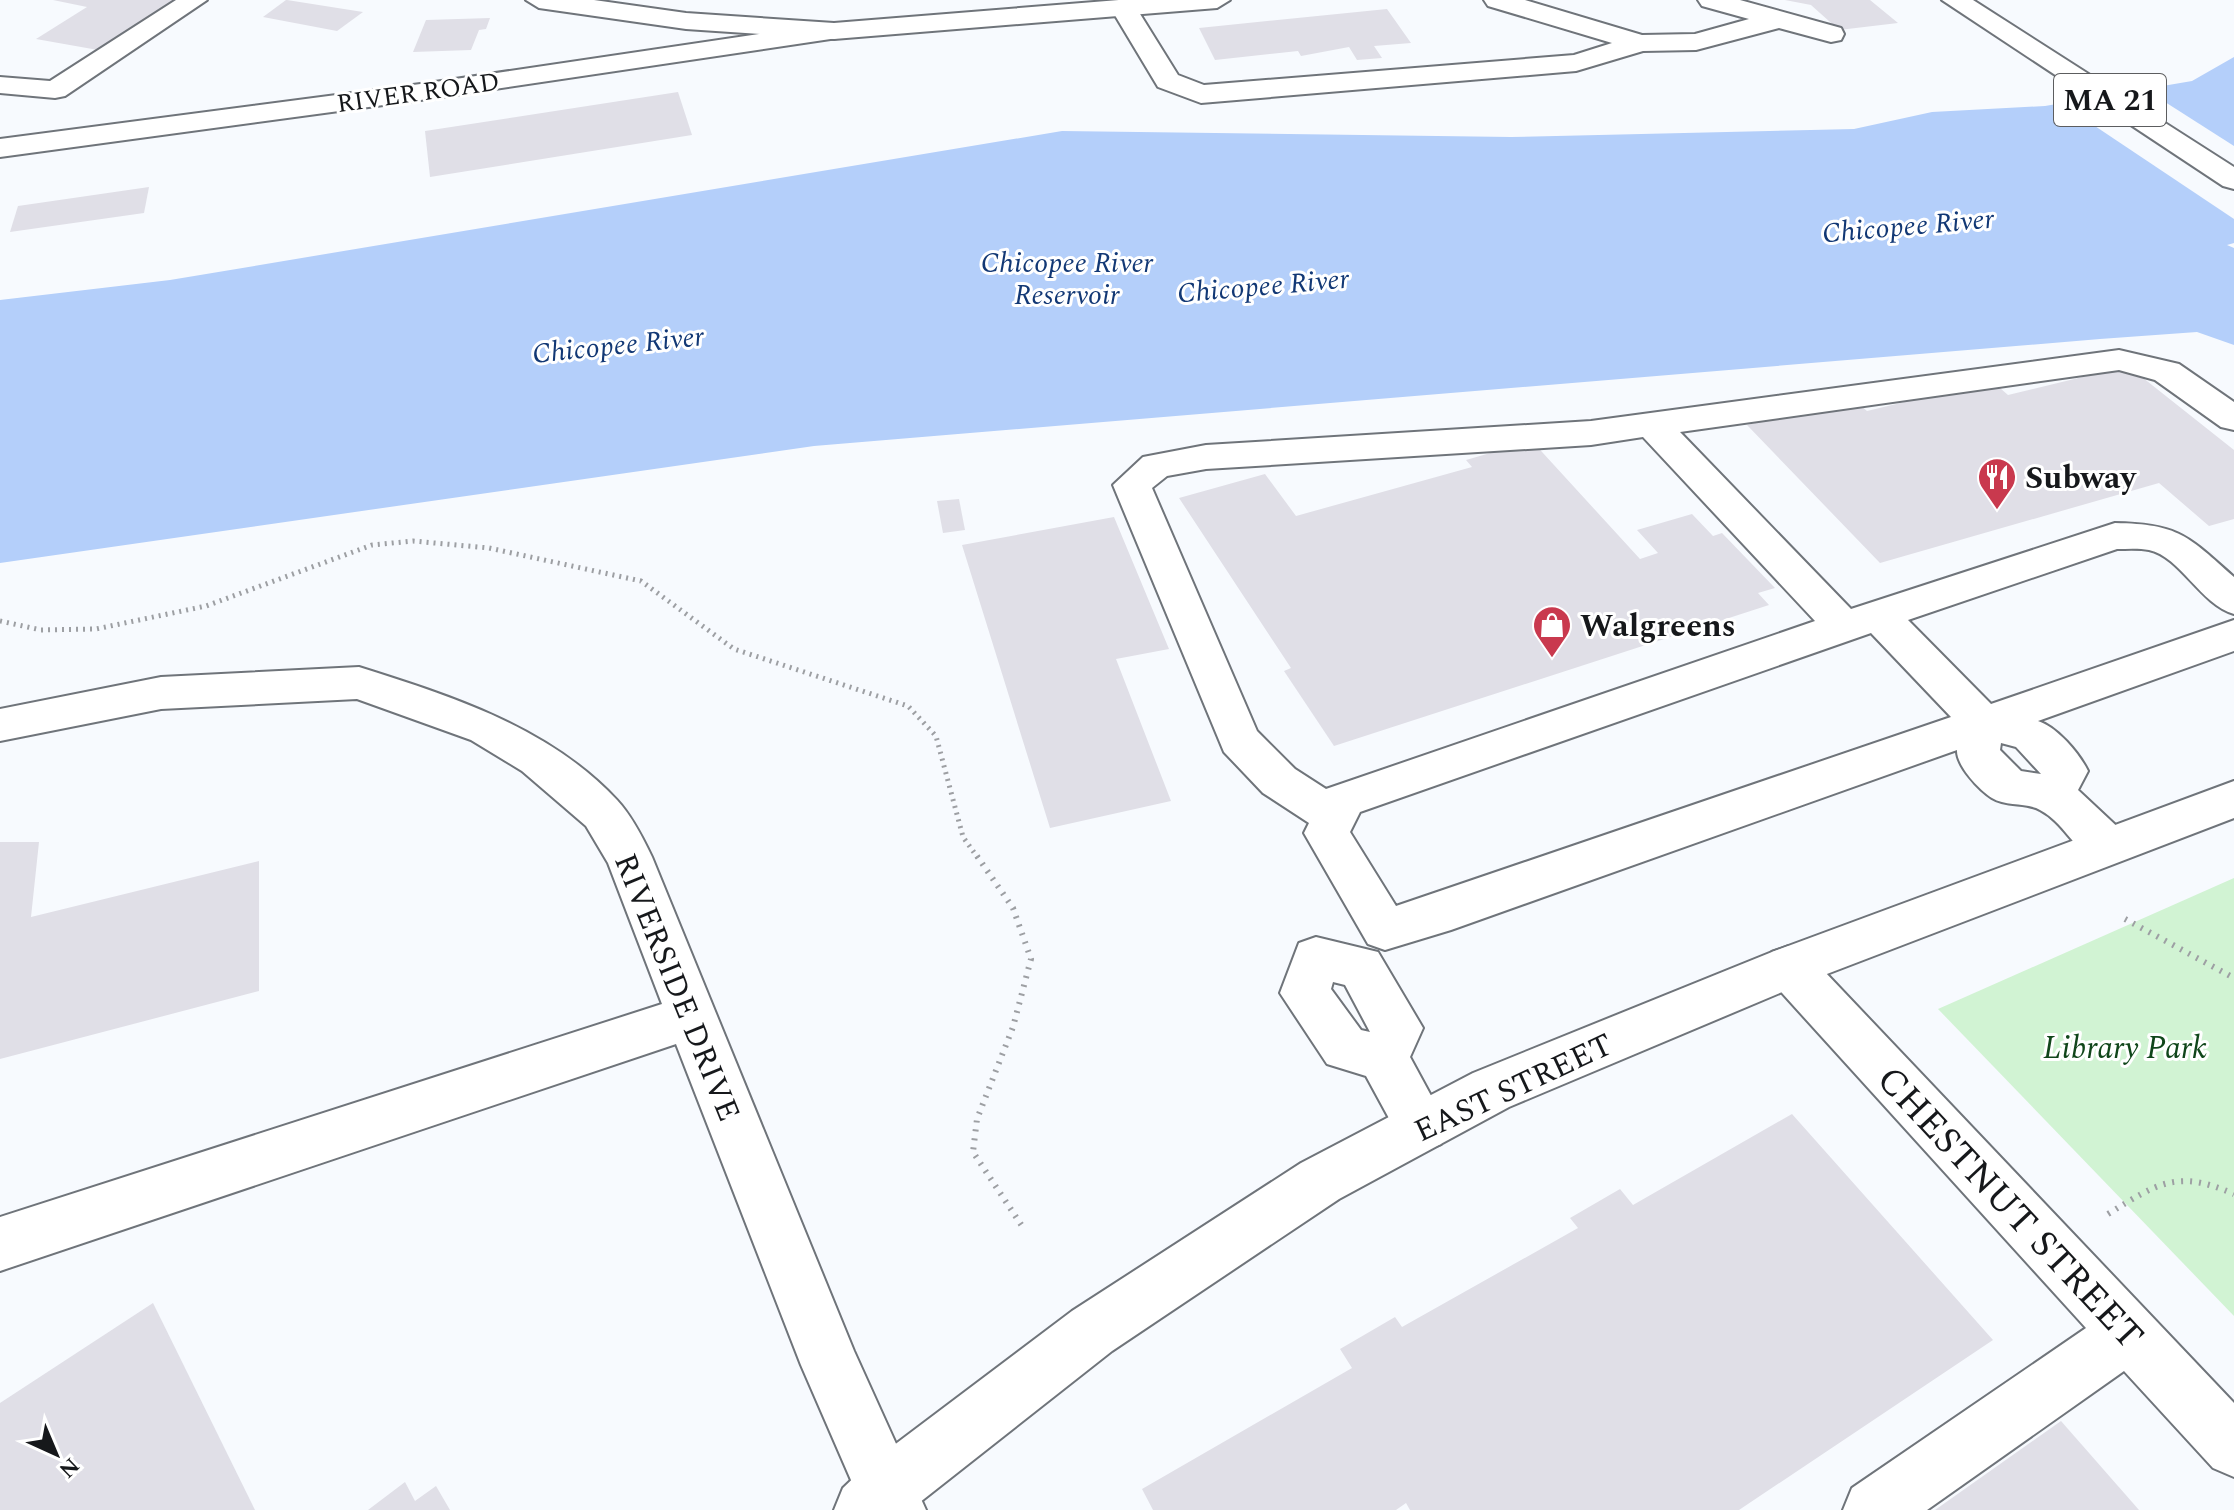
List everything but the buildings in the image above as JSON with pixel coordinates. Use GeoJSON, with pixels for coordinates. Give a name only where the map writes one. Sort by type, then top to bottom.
{"type":"FeatureCollection","features":[{"type":"Feature","properties":{"kind":"main road"},"geometry":{"type":"LineString","coordinates":[[0,85],[55,90],[194,0]]}},
{"type":"Feature","properties":{"kind":"main road"},"geometry":{"type":"LineString","coordinates":[[539,0],[686,21],[834,31],[1217,0]]}},
{"type":"Feature","properties":{"kind":"main road"},"geometry":{"type":"LineString","coordinates":[[1497,0],[1605,35],[1641,43],[1696,42],[1776,20]]}},
{"type":"Feature","properties":{"kind":"main road"},"geometry":{"type":"LineString","coordinates":[[1711,0],[1831,34]]}},
{"type":"Feature","properties":{"kind":"main road","name":"MA 21"},"geometry":{"type":"LineString","coordinates":[[1955,0],[2232,179]]}},
{"type":"Feature","properties":{"kind":"main road"},"geometry":{"type":"LineString","coordinates":[[1968,0],[1990,22]]}},
{"type":"Feature","properties":{"kind":"main road"},"geometry":{"type":"LineString","coordinates":[[1123,7],[1168,81],[1201,94],[1576,63],[1641,43]]}},
{"type":"Feature","properties":{"kind":"main road","name":"RIVER ROAD"},"geometry":{"type":"LineString","coordinates":[[0,148],[428,91],[834,31]]}},
{"type":"Feature","properties":{"kind":"main road"},"geometry":{"type":"LineString","coordinates":[[1335,817],[1279,781],[1239,740],[1132,485],[1156,466],[1206,457],[1591,433],[2119,360],[2167,372],[2234,419]]}},
{"type":"Feature","properties":{"kind":"main road"},"geometry":{"type":"LineString","coordinates":[[1652,425],[1861,621],[1981,721],[2031,735],[2066,771],[2053,794],[2108,846]]}},
{"type":"Feature","properties":{"kind":"main road"},"geometry":{"type":"LineString","coordinates":[[1385,930],[1327,833],[1343,800],[2115,536],[2154,537],[2175,546],[2234,600]]}},
{"type":"Feature","properties":{"kind":"main road"},"geometry":{"type":"LineString","coordinates":[[1422,1127],[1383,1058],[1398,1028],[1361,967],[1316,958],[1385,930],[1451,910],[1981,721],[2234,635]]}},
{"type":"Feature","properties":{"kind":"main road","name":"RIVERSIDE DRIVE"},"geometry":{"type":"LineString","coordinates":[[0,725],[161,693],[359,683],[486,728],[538,759],[602,813],[629,857],[694,1016],[725,1106],[762,1187],[882,1503]]}},
{"type":"Feature","properties":{"kind":"main road","name":"EAST STREET"},"geometry":{"type":"LineString","coordinates":[[882,1503],[1092,1331],[1320,1181],[1491,1090],[1789,967],[2234,799]]}},
{"type":"Feature","properties":{"kind":"main road","name":"CHESTNUT STREET"},"geometry":{"type":"LineString","coordinates":[[1789,967],[2234,1447]]}},
{"type":"Feature","properties":{"kind":"main road"},"geometry":{"type":"LineString","coordinates":[[0,1244],[694,1016]]}},
{"type":"Feature","properties":{"kind":"main road"},"geometry":{"type":"LineString","coordinates":[[1874,1510],[2129,1333]]}},
{"type":"Feature","properties":{"kind":"path"},"geometry":{"type":"LineString","coordinates":[[0,621],[41,630],[96,629],[206,606],[372,545],[413,541],[489,548],[641,581],[734,649],[908,706],[936,736],[963,837],[1013,908],[1031,959],[1013,1027],[977,1119],[973,1152],[1024,1229]]}},
{"type":"Feature","properties":{"kind":"path"},"geometry":{"type":"LineString","coordinates":[[2125,919],[2234,978]]}},
{"type":"Feature","properties":{"kind":"path"},"geometry":{"type":"LineString","coordinates":[[2108,1214],[2169,1177],[2210,1182],[2234,1194]]}},
{"type":"Feature","properties":{"kind":"green space","name":"Library Park"},"geometry":{"type":"Polygon","coordinates":[[[2234,878],[2234,1316],[1938,1009],[2234,878]]]}},
{"type":"Feature","properties":{"kind":"water","name":"Chicopee River Reservoir"},"geometry":{"type":"Polygon","coordinates":[[[2234,57],[2234,243],[2227,245],[2234,248],[2234,345],[2197,332],[814,446],[0,563],[0,300],[170,280],[1062,131],[1511,137],[1854,129],[1932,112],[2045,106],[2192,81],[2234,57]]]}},
{"type":"Feature","properties":{"kind":"pier"},"geometry":{"type":"Polygon","coordinates":[[[2140,86],[2234,146],[2234,219],[2056,100],[2140,86]]]}},
{"type":"Feature","properties":{"kind":"place","name":"Subway"},"geometry":{"type":"Point","coordinates":[1997,511]}},
{"type":"Feature","properties":{"kind":"place","name":"Walgreens"},"geometry":{"type":"Point","coordinates":[1552,659]}},
{"type":"Feature","properties":{"kind":"water label","name":"Chicopee River"},"geometry":{"type":"Point","coordinates":[1908,225]}},
{"type":"Feature","properties":{"kind":"water label","name":"Chicopee River"},"geometry":{"type":"Point","coordinates":[1263,285]}},
{"type":"Feature","properties":{"kind":"water label","name":"Chicopee River"},"geometry":{"type":"Point","coordinates":[618,344]}}]}
